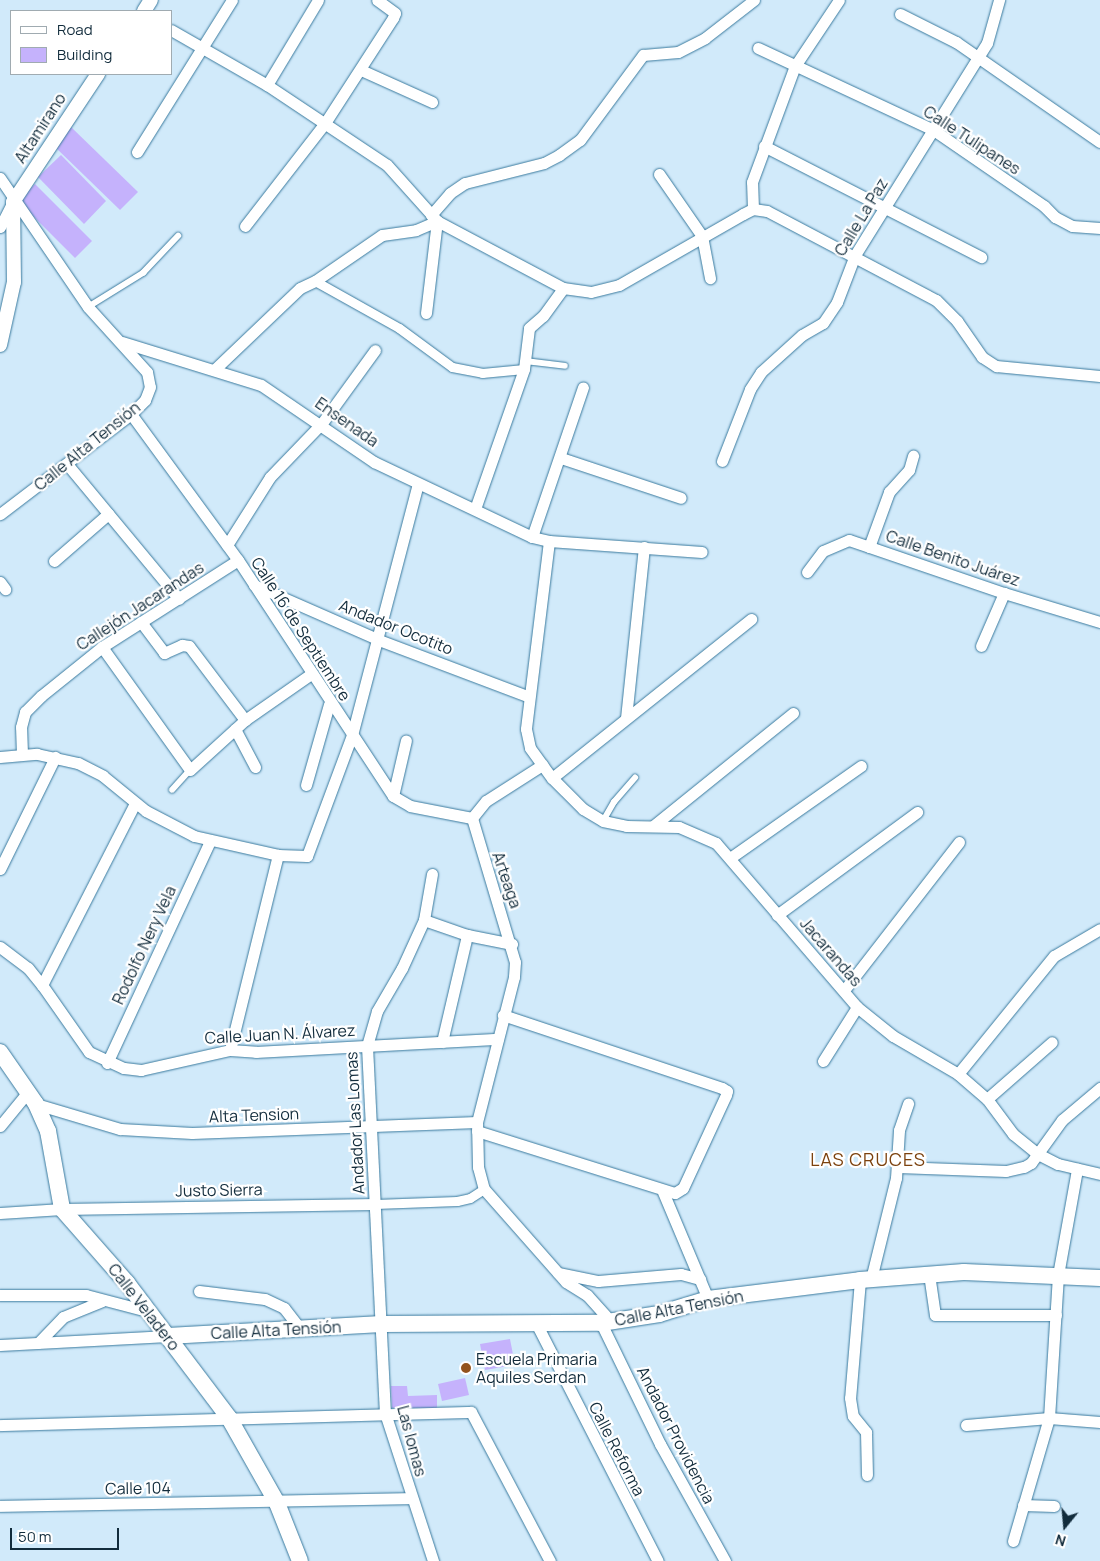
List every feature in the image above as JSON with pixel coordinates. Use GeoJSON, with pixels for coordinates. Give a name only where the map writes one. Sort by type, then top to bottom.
{"type":"FeatureCollection","features":[{"type":"Feature","properties":{"kind":"main road","name":"Calle Veladero"},"geometry":{"type":"LineString","coordinates":[[0,1052],[31,1099],[48,1131],[62,1209],[168,1336],[229,1418],[277,1503],[300,1561]]}},
{"type":"Feature","properties":{"kind":"main road","name":"Calle Alta Tensión"},"geometry":{"type":"LineString","coordinates":[[168,1336],[382,1324],[606,1323],[659,1314],[708,1299],[928,1274],[964,1272],[1100,1278]]}},
{"type":"Feature","properties":{"kind":"street"},"geometry":{"type":"LineString","coordinates":[[137,152],[232,0]]}},
{"type":"Feature","properties":{"kind":"street"},"geometry":{"type":"LineString","coordinates":[[267,85],[318,0]]}},
{"type":"Feature","properties":{"kind":"street"},"geometry":{"type":"LineString","coordinates":[[245,226],[325,123],[361,70],[395,13],[377,0]]}},
{"type":"Feature","properties":{"kind":"street"},"geometry":{"type":"LineString","coordinates":[[215,369],[300,288],[315,281],[382,235],[416,230],[434,218],[450,193],[465,183],[544,163],[558,156],[580,140],[643,55],[678,52],[705,38],[754,0]]}},
{"type":"Feature","properties":{"kind":"street"},"geometry":{"type":"LineString","coordinates":[[753,209],[752,182],[795,66],[839,0]]}},
{"type":"Feature","properties":{"kind":"street","name":"Calle La Paz"},"geometry":{"type":"LineString","coordinates":[[722,460],[750,389],[761,372],[802,335],[823,323],[837,302],[855,255],[886,208],[992,31],[999,0]]}},
{"type":"Feature","properties":{"kind":"street"},"geometry":{"type":"LineString","coordinates":[[900,14],[935,29],[1100,142]]}},
{"type":"Feature","properties":{"kind":"street"},"geometry":{"type":"LineString","coordinates":[[172,31],[267,85],[387,165],[434,218],[564,288],[591,292],[619,285],[702,236],[753,209],[766,211],[855,255],[936,300],[957,321],[982,357],[996,366],[1100,376]]}},
{"type":"Feature","properties":{"kind":"street","name":"Calle Tulipanes"},"geometry":{"type":"LineString","coordinates":[[758,48],[932,130],[1044,206],[1055,217],[1072,226],[1100,228]]}},
{"type":"Feature","properties":{"kind":"street"},"geometry":{"type":"LineString","coordinates":[[361,70],[432,102]]}},
{"type":"Feature","properties":{"kind":"street","name":"Altamirano"},"geometry":{"type":"LineString","coordinates":[[13,202],[68,115],[97,75]]}},
{"type":"Feature","properties":{"kind":"street"},"geometry":{"type":"LineString","coordinates":[[764,146],[980,257]]}},
{"type":"Feature","properties":{"kind":"street"},"geometry":{"type":"LineString","coordinates":[[659,174],[702,236],[710,278]]}},
{"type":"Feature","properties":{"kind":"street","name":"Calle Alta Tensión"},"geometry":{"type":"LineString","coordinates":[[0,178],[13,202],[88,307],[122,342],[147,372],[150,387],[145,400],[132,414],[0,514]]}},
{"type":"Feature","properties":{"kind":"street"},"geometry":{"type":"LineString","coordinates":[[0,227],[13,202]]}},
{"type":"Feature","properties":{"kind":"street"},"geometry":{"type":"LineString","coordinates":[[0,345],[14,282],[13,202]]}},
{"type":"Feature","properties":{"kind":"street"},"geometry":{"type":"LineString","coordinates":[[426,313],[434,218]]}},
{"type":"Feature","properties":{"kind":"street"},"geometry":{"type":"LineString","coordinates":[[315,281],[399,328],[452,367],[482,373],[525,365]]}},
{"type":"Feature","properties":{"kind":"street"},"geometry":{"type":"LineString","coordinates":[[475,508],[525,365],[529,328],[543,316],[564,288]]}},
{"type":"Feature","properties":{"kind":"street","name":"Ensenada"},"geometry":{"type":"LineString","coordinates":[[122,342],[215,369],[261,385],[322,423],[374,462],[418,484],[475,508],[532,537],[549,541],[702,552]]}},
{"type":"Feature","properties":{"kind":"street"},"geometry":{"type":"LineString","coordinates":[[226,544],[270,476],[322,423],[375,350]]}},
{"type":"Feature","properties":{"kind":"street"},"geometry":{"type":"LineString","coordinates":[[532,537],[561,458],[583,387]]}},
{"type":"Feature","properties":{"kind":"street","name":"Calle 16 de Septiembre"},"geometry":{"type":"LineString","coordinates":[[132,414],[238,560],[330,704],[393,796],[410,806],[472,818]]}},
{"type":"Feature","properties":{"kind":"street"},"geometry":{"type":"LineString","coordinates":[[869,547],[889,492],[909,470],[912,456]]}},
{"type":"Feature","properties":{"kind":"street"},"geometry":{"type":"LineString","coordinates":[[561,458],[681,498]]}},
{"type":"Feature","properties":{"kind":"street"},"geometry":{"type":"LineString","coordinates":[[67,464],[179,599]]}},
{"type":"Feature","properties":{"kind":"street"},"geometry":{"type":"LineString","coordinates":[[0,757],[22,754],[55,757],[78,762],[103,776],[136,803],[169,825],[210,841],[278,855],[306,856],[310,852],[352,735],[379,640],[418,484]]}},
{"type":"Feature","properties":{"kind":"street"},"geometry":{"type":"LineString","coordinates":[[54,561],[108,514]]}},
{"type":"Feature","properties":{"kind":"street","name":"Calle Benito Juárez"},"geometry":{"type":"LineString","coordinates":[[806,572],[823,551],[839,542],[849,540],[1004,593],[1100,622]]}},
{"type":"Feature","properties":{"kind":"street","name":"Jacarandas"},"geometry":{"type":"LineString","coordinates":[[549,541],[527,696],[526,729],[530,748],[552,778],[583,809],[603,822],[626,826],[679,827],[699,834],[716,844],[845,990],[857,1007],[901,1041],[958,1074],[987,1099],[1013,1134],[1038,1154],[1058,1164],[1100,1174]]}},
{"type":"Feature","properties":{"kind":"street"},"geometry":{"type":"LineString","coordinates":[[626,718],[644,547]]}},
{"type":"Feature","properties":{"kind":"street","name":"Callejón Jacarandas"},"geometry":{"type":"LineString","coordinates":[[22,754],[21,727],[25,712],[102,647],[238,560]]}},
{"type":"Feature","properties":{"kind":"street","name":"Andador Ocotito"},"geometry":{"type":"LineString","coordinates":[[254,584],[379,640],[527,696]]}},
{"type":"Feature","properties":{"kind":"street"},"geometry":{"type":"LineString","coordinates":[[981,646],[1004,593]]}},
{"type":"Feature","properties":{"kind":"street"},"geometry":{"type":"LineString","coordinates":[[552,778],[751,619]]}},
{"type":"Feature","properties":{"kind":"street"},"geometry":{"type":"LineString","coordinates":[[141,622],[164,653],[182,645],[189,646],[245,720]]}},
{"type":"Feature","properties":{"kind":"street"},"geometry":{"type":"LineString","coordinates":[[102,647],[190,770],[245,720],[311,674]]}},
{"type":"Feature","properties":{"kind":"street"},"geometry":{"type":"LineString","coordinates":[[306,785],[330,704]]}},
{"type":"Feature","properties":{"kind":"street"},"geometry":{"type":"LineString","coordinates":[[653,826],[793,713]]}},
{"type":"Feature","properties":{"kind":"street"},"geometry":{"type":"LineString","coordinates":[[235,729],[256,767]]}},
{"type":"Feature","properties":{"kind":"street"},"geometry":{"type":"LineString","coordinates":[[393,796],[406,740]]}},
{"type":"Feature","properties":{"kind":"street"},"geometry":{"type":"LineString","coordinates":[[0,869],[55,757]]}},
{"type":"Feature","properties":{"kind":"street"},"geometry":{"type":"LineString","coordinates":[[472,818],[486,802],[542,764]]}},
{"type":"Feature","properties":{"kind":"street"},"geometry":{"type":"LineString","coordinates":[[730,858],[861,766]]}},
{"type":"Feature","properties":{"kind":"street"},"geometry":{"type":"LineString","coordinates":[[42,985],[136,803]]}},
{"type":"Feature","properties":{"kind":"street"},"geometry":{"type":"LineString","coordinates":[[777,915],[917,812]]}},
{"type":"Feature","properties":{"kind":"street","name":"Arteaga"},"geometry":{"type":"LineString","coordinates":[[472,818],[476,841],[512,944],[514,976],[498,1039]]}},
{"type":"Feature","properties":{"kind":"street","name":"Rodolfo Nery Vela"},"geometry":{"type":"LineString","coordinates":[[107,1062],[210,841]]}},
{"type":"Feature","properties":{"kind":"street"},"geometry":{"type":"LineString","coordinates":[[845,990],[959,842]]}},
{"type":"Feature","properties":{"kind":"street"},"geometry":{"type":"LineString","coordinates":[[230,1050],[278,855]]}},
{"type":"Feature","properties":{"kind":"street","name":"Andador Las Lomas"},"geometry":{"type":"LineString","coordinates":[[382,1324],[369,1126],[367,1046],[377,1011],[402,968],[424,920],[432,874]]}},
{"type":"Feature","properties":{"kind":"street"},"geometry":{"type":"LineString","coordinates":[[424,920],[467,935],[512,944]]}},
{"type":"Feature","properties":{"kind":"street"},"geometry":{"type":"LineString","coordinates":[[958,1074],[1054,956],[1100,929]]}},
{"type":"Feature","properties":{"kind":"street"},"geometry":{"type":"LineString","coordinates":[[442,1042],[467,935]]}},
{"type":"Feature","properties":{"kind":"street","name":"Calle Juan N. Álvarez"},"geometry":{"type":"LineString","coordinates":[[0,947],[28,968],[42,985],[78,1040],[89,1052],[107,1062],[141,1070],[230,1050],[256,1052],[498,1039]]}},
{"type":"Feature","properties":{"kind":"street"},"geometry":{"type":"LineString","coordinates":[[823,1061],[857,1007]]}},
{"type":"Feature","properties":{"kind":"street","name":"Alta Tension"},"geometry":{"type":"LineString","coordinates":[[31,1099],[120,1130],[192,1133],[369,1126],[477,1126],[663,1192],[675,1194],[683,1188],[727,1091],[503,1015]]}},
{"type":"Feature","properties":{"kind":"street","name":"Andador Providencia"},"geometry":{"type":"LineString","coordinates":[[498,1039],[477,1126],[478,1167],[484,1189],[566,1282],[587,1294],[606,1323],[660,1444],[725,1561]]}},
{"type":"Feature","properties":{"kind":"street"},"geometry":{"type":"LineString","coordinates":[[987,1099],[1052,1042]]}},
{"type":"Feature","properties":{"kind":"street"},"geometry":{"type":"LineString","coordinates":[[898,1167],[1006,1170],[1024,1168],[1038,1154],[1062,1120],[1100,1088]]}},
{"type":"Feature","properties":{"kind":"street"},"geometry":{"type":"LineString","coordinates":[[0,1126],[31,1099]]}},
{"type":"Feature","properties":{"kind":"street"},"geometry":{"type":"LineString","coordinates":[[867,1475],[866,1432],[853,1416],[850,1398],[865,1280],[898,1167],[900,1130],[908,1104]]}},
{"type":"Feature","properties":{"kind":"street"},"geometry":{"type":"LineString","coordinates":[[1013,1541],[1049,1418],[1058,1275],[1077,1169]]}},
{"type":"Feature","properties":{"kind":"street"},"geometry":{"type":"LineString","coordinates":[[375,1204],[458,1201],[470,1198],[484,1189]]}},
{"type":"Feature","properties":{"kind":"street"},"geometry":{"type":"LineString","coordinates":[[663,1192],[708,1299]]}},
{"type":"Feature","properties":{"kind":"street","name":"Justo Sierra"},"geometry":{"type":"LineString","coordinates":[[0,1213],[62,1209],[375,1204]]}},
{"type":"Feature","properties":{"kind":"street"},"geometry":{"type":"LineString","coordinates":[[558,1273],[598,1281],[681,1274],[700,1279]]}},
{"type":"Feature","properties":{"kind":"street"},"geometry":{"type":"LineString","coordinates":[[928,1274],[935,1315],[1056,1314]]}},
{"type":"Feature","properties":{"kind":"street"},"geometry":{"type":"LineString","coordinates":[[199,1290],[265,1299],[284,1308],[301,1330]]}},
{"type":"Feature","properties":{"kind":"street"},"geometry":{"type":"LineString","coordinates":[[0,1295],[64,1293],[86,1295],[102,1301],[147,1311]]}},
{"type":"Feature","properties":{"kind":"street"},"geometry":{"type":"LineString","coordinates":[[38,1343],[63,1317],[102,1301]]}},
{"type":"Feature","properties":{"kind":"street","name":"Calle Reforma"},"geometry":{"type":"LineString","coordinates":[[536,1323],[658,1561]]}},
{"type":"Feature","properties":{"kind":"street","name":"Las lomas"},"geometry":{"type":"LineString","coordinates":[[382,1324],[385,1413],[411,1498],[434,1561]]}},
{"type":"Feature","properties":{"kind":"street"},"geometry":{"type":"LineString","coordinates":[[0,1345],[168,1336]]}},
{"type":"Feature","properties":{"kind":"street"},"geometry":{"type":"LineString","coordinates":[[0,1425],[470,1412],[550,1561]]}},
{"type":"Feature","properties":{"kind":"street"},"geometry":{"type":"LineString","coordinates":[[966,1425],[1049,1418],[1100,1422]]}},
{"type":"Feature","properties":{"kind":"street","name":"Calle 104"},"geometry":{"type":"LineString","coordinates":[[0,1506],[277,1503],[411,1498]]}},
{"type":"Feature","properties":{"kind":"street"},"geometry":{"type":"LineString","coordinates":[[1023,1505],[1054,1506]]}},
{"type":"Feature","properties":{"kind":"lane"},"geometry":{"type":"LineString","coordinates":[[88,307],[143,273],[178,236]]}},
{"type":"Feature","properties":{"kind":"lane"},"geometry":{"type":"LineString","coordinates":[[525,365],[565,366]]}},
{"type":"Feature","properties":{"kind":"lane"},"geometry":{"type":"LineString","coordinates":[[172,790],[190,770]]}},
{"type":"Feature","properties":{"kind":"lane"},"geometry":{"type":"LineString","coordinates":[[603,822],[635,778]]}},
{"type":"Feature","properties":{"kind":"building"},"geometry":{"type":"Polygon","coordinates":[[[71,127],[138,192],[120,210],[53,145],[71,127]]]}},
{"type":"Feature","properties":{"kind":"building"},"geometry":{"type":"Polygon","coordinates":[[[61,155],[106,201],[84,224],[38,177],[61,155]]]}},
{"type":"Feature","properties":{"kind":"building"},"geometry":{"type":"Polygon","coordinates":[[[35,184],[92,241],[75,258],[18,201],[35,184]]]}},
{"type":"Feature","properties":{"kind":"building"},"geometry":{"type":"Polygon","coordinates":[[[510,1339],[515,1365],[485,1370],[480,1344],[510,1339]]]}},
{"type":"Feature","properties":{"kind":"building"},"geometry":{"type":"Polygon","coordinates":[[[465,1378],[469,1395],[442,1401],[438,1384],[465,1378]]]}},
{"type":"Feature","properties":{"kind":"building"},"geometry":{"type":"Polygon","coordinates":[[[391,1386],[407,1386],[408,1396],[437,1395],[437,1408],[392,1408],[391,1386]]]}},
{"type":"Feature","properties":{"kind":"place","name":"Escuela Primaria Aquiles Serdan"},"geometry":{"type":"Point","coordinates":[466,1368]}},
{"type":"Feature","properties":{"kind":"district","name":"LAS CRUCES"},"geometry":{"type":"Point","coordinates":[868,1159]}}]}
